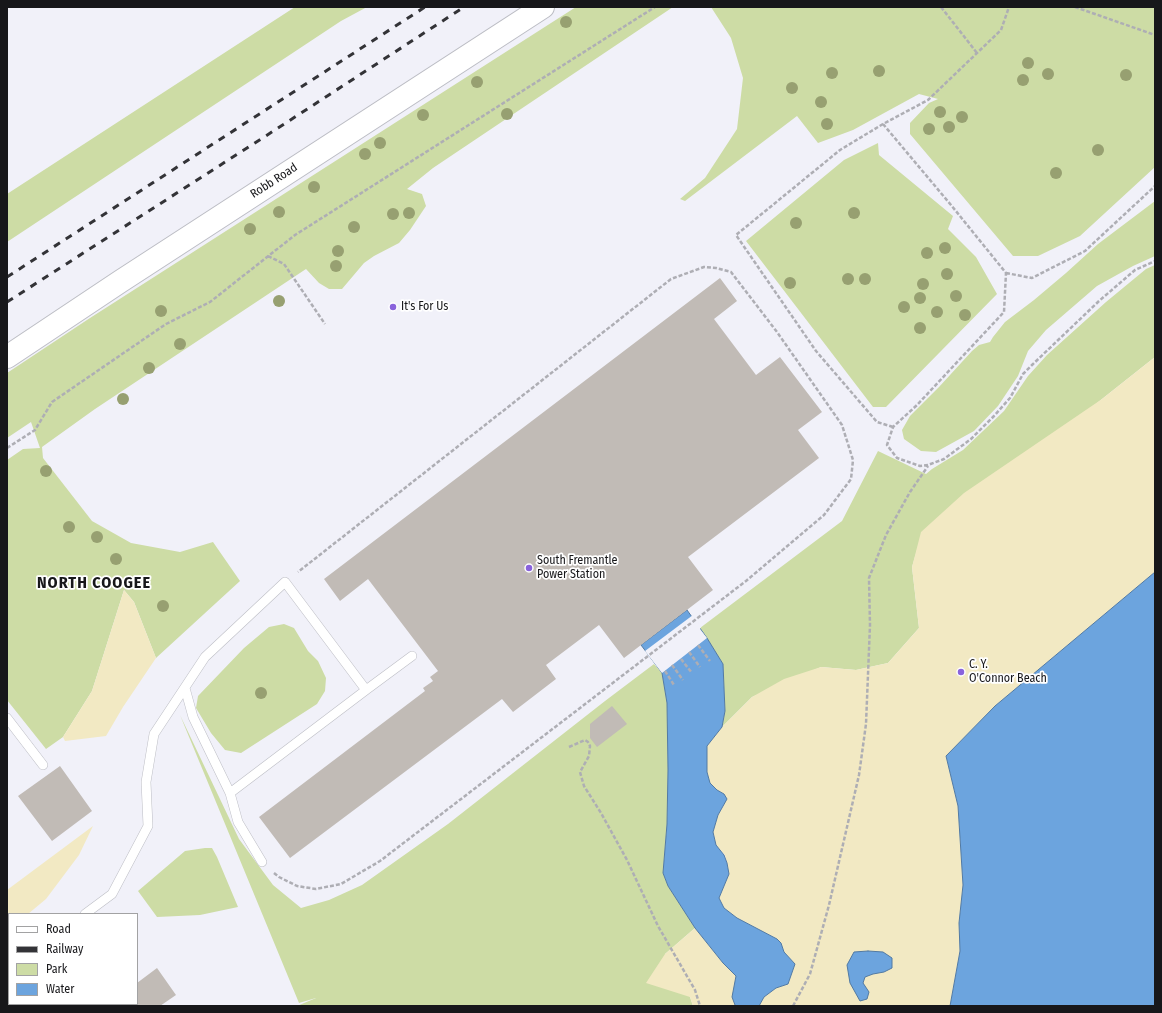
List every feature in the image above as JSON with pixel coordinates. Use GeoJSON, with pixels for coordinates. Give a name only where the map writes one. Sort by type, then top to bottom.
{"type":"FeatureCollection","features":[{"type":"Feature","properties":{"kind":"street","name":"Robb Road"},"geometry":{"type":"LineString","coordinates":[[7,357],[121,281],[543,7]]}},
{"type":"Feature","properties":{"kind":"lane"},"geometry":{"type":"LineString","coordinates":[[86,913],[112,894],[148,826],[146,782],[154,734],[205,657],[285,582],[366,690]]}},
{"type":"Feature","properties":{"kind":"lane"},"geometry":{"type":"LineString","coordinates":[[230,793],[412,656]]}},
{"type":"Feature","properties":{"kind":"lane"},"geometry":{"type":"LineString","coordinates":[[185,688],[193,717],[230,793],[238,822],[262,862]]}},
{"type":"Feature","properties":{"kind":"lane"},"geometry":{"type":"LineString","coordinates":[[7,718],[43,765]]}},
{"type":"Feature","properties":{"kind":"path"},"geometry":{"type":"LineString","coordinates":[[7,448],[35,430],[52,402],[166,324],[210,302],[295,235],[655,7]]}},
{"type":"Feature","properties":{"kind":"path"},"geometry":{"type":"LineString","coordinates":[[941,7],[977,53]]}},
{"type":"Feature","properties":{"kind":"path"},"geometry":{"type":"LineString","coordinates":[[893,427],[877,422],[816,351],[736,235],[840,150],[883,124],[928,100],[1001,30],[1009,7]]}},
{"type":"Feature","properties":{"kind":"path"},"geometry":{"type":"LineString","coordinates":[[1075,7],[1155,35]]}},
{"type":"Feature","properties":{"kind":"path"},"geometry":{"type":"LineString","coordinates":[[883,124],[1006,273],[1032,278],[1085,251],[1155,186]]}},
{"type":"Feature","properties":{"kind":"path"},"geometry":{"type":"LineString","coordinates":[[268,256],[284,264],[325,324]]}},
{"type":"Feature","properties":{"kind":"path"},"geometry":{"type":"LineString","coordinates":[[1006,273],[1004,312],[917,406],[893,427],[887,446],[897,458],[920,466],[928,465],[944,459],[971,439],[1010,398],[1024,374],[1032,365],[1099,301],[1135,270],[1155,261]]}},
{"type":"Feature","properties":{"kind":"path"},"geometry":{"type":"LineString","coordinates":[[262,862],[279,877],[297,886],[316,890],[341,884],[380,861],[746,581],[824,516],[851,479],[853,460],[842,425],[777,332],[731,272],[716,268],[704,267],[671,279],[285,582]]}},
{"type":"Feature","properties":{"kind":"path"},"geometry":{"type":"LineString","coordinates":[[793,1006],[810,974],[812,967],[829,905],[859,775],[866,724],[870,625],[869,578],[886,535],[910,492],[928,465]]}},
{"type":"Feature","properties":{"kind":"path"},"geometry":{"type":"LineString","coordinates":[[698,645],[710,661]]}},
{"type":"Feature","properties":{"kind":"path"},"geometry":{"type":"LineString","coordinates":[[689,652],[700,667]]}},
{"type":"Feature","properties":{"kind":"path"},"geometry":{"type":"LineString","coordinates":[[681,659],[692,673]]}},
{"type":"Feature","properties":{"kind":"path"},"geometry":{"type":"LineString","coordinates":[[672,665],[683,680]]}},
{"type":"Feature","properties":{"kind":"path"},"geometry":{"type":"LineString","coordinates":[[665,671],[674,685]]}},
{"type":"Feature","properties":{"kind":"path"},"geometry":{"type":"LineString","coordinates":[[569,747],[585,740],[588,742],[590,746],[588,756],[580,772],[584,786],[627,860],[658,926],[695,990],[700,1006]]}},
{"type":"Feature","properties":{"kind":"green space"},"geometry":{"type":"Polygon","coordinates":[[[295,7],[367,7],[341,21],[7,242],[7,194],[295,7]]]}},
{"type":"Feature","properties":{"kind":"green space"},"geometry":{"type":"Polygon","coordinates":[[[576,7],[673,7],[433,168],[407,189],[422,194],[426,206],[410,230],[399,243],[364,263],[342,289],[329,289],[319,283],[306,269],[95,409],[42,447],[43,458],[92,521],[131,543],[180,552],[213,542],[240,581],[156,658],[134,602],[124,590],[92,691],[63,737],[46,749],[7,700],[7,460],[23,449],[40,448],[31,422],[7,438],[7,373],[90,318],[576,7]]]}},
{"type":"Feature","properties":{"kind":"green space"},"geometry":{"type":"Polygon","coordinates":[[[711,7],[1155,7],[1155,167],[1080,236],[1038,256],[1013,256],[910,134],[910,123],[929,103],[938,99],[919,94],[853,130],[818,143],[797,116],[685,201],[680,199],[705,178],[737,129],[743,78],[731,38],[711,7]]]}},
{"type":"Feature","properties":{"kind":"green space"},"geometry":{"type":"Polygon","coordinates":[[[878,143],[879,155],[953,216],[948,229],[976,257],[997,294],[886,407],[873,407],[746,241],[844,160],[878,143]]]}},
{"type":"Feature","properties":{"kind":"green space"},"geometry":{"type":"Polygon","coordinates":[[[1155,201],[1155,256],[1133,266],[1097,286],[1046,330],[1028,351],[1018,376],[998,406],[974,431],[936,452],[921,451],[904,439],[902,430],[910,416],[972,351],[979,345],[990,342],[1005,322],[1034,300],[1098,244],[1155,201]]]}},
{"type":"Feature","properties":{"kind":"green space"},"geometry":{"type":"Polygon","coordinates":[[[1155,265],[1155,357],[917,550],[912,567],[919,628],[888,663],[856,670],[821,667],[752,697],[722,727],[725,711],[723,664],[700,628],[842,521],[878,451],[926,474],[963,450],[1004,411],[1028,376],[1047,355],[1106,302],[1146,269],[1155,265]]]}},
{"type":"Feature","properties":{"kind":"green space"},"geometry":{"type":"Polygon","coordinates":[[[284,624],[294,628],[308,651],[318,661],[326,678],[325,691],[317,704],[241,753],[225,750],[211,733],[196,708],[198,696],[244,648],[269,627],[284,624]]]}},
{"type":"Feature","properties":{"kind":"green space"},"geometry":{"type":"Polygon","coordinates":[[[654,664],[662,673],[667,703],[667,824],[663,873],[668,886],[695,928],[665,954],[690,997],[693,1006],[297,1006],[316,998],[299,1003],[180,715],[239,839],[273,885],[301,908],[329,900],[362,885],[448,824],[654,664]]]}},
{"type":"Feature","properties":{"kind":"green space"},"geometry":{"type":"Polygon","coordinates":[[[212,848],[238,907],[200,915],[157,917],[138,891],[185,851],[212,848]]]}},
{"type":"Feature","properties":{"kind":"green space"},"geometry":{"type":"Polygon","coordinates":[[[8,990],[8,1005],[84,1005],[7,1006],[8,990]]]}},
{"type":"Feature","properties":{"kind":"sand","name":"C. Y. O'Connor Beach"},"geometry":{"type":"Polygon","coordinates":[[[1155,357],[1155,572],[995,706],[946,756],[958,806],[963,885],[959,923],[960,951],[950,1006],[759,1006],[764,997],[776,988],[788,984],[795,964],[784,952],[781,943],[777,939],[737,918],[724,908],[719,898],[729,874],[725,855],[716,845],[713,832],[718,815],[724,805],[724,794],[710,783],[707,772],[707,746],[722,727],[752,697],[784,679],[821,667],[856,670],[888,663],[919,628],[912,567],[921,532],[964,493],[1102,399],[1155,357]]]}},
{"type":"Feature","properties":{"kind":"sand"},"geometry":{"type":"Polygon","coordinates":[[[124,590],[134,602],[156,658],[123,707],[106,736],[65,741],[63,737],[92,691],[124,590]]]}},
{"type":"Feature","properties":{"kind":"sand"},"geometry":{"type":"Polygon","coordinates":[[[93,826],[79,855],[46,899],[29,913],[8,913],[7,931],[7,890],[93,826]]]}},
{"type":"Feature","properties":{"kind":"sand"},"geometry":{"type":"Polygon","coordinates":[[[695,928],[723,963],[736,976],[736,1006],[693,1006],[690,997],[646,983],[665,954],[695,928]]]}},
{"type":"Feature","properties":{"kind":"water"},"geometry":{"type":"Polygon","coordinates":[[[1155,572],[1155,1006],[950,1006],[960,951],[959,923],[963,885],[958,806],[946,756],[995,706],[1155,572]]]}},
{"type":"Feature","properties":{"kind":"water"},"geometry":{"type":"Polygon","coordinates":[[[687,610],[723,664],[725,711],[722,727],[707,746],[707,772],[710,783],[724,794],[727,799],[718,815],[713,832],[716,845],[724,855],[729,874],[719,898],[724,908],[737,918],[777,939],[781,943],[784,952],[795,964],[788,984],[776,988],[764,997],[759,1006],[735,1005],[732,997],[736,976],[723,963],[695,928],[668,886],[663,873],[667,824],[667,703],[662,673],[641,645],[687,610]]]}},
{"type":"Feature","properties":{"kind":"water"},"geometry":{"type":"Polygon","coordinates":[[[854,952],[883,952],[892,958],[892,968],[884,972],[865,977],[863,983],[869,992],[867,999],[860,1001],[850,983],[847,965],[854,952]]]}},
{"type":"Feature","properties":{"kind":"pier"},"geometry":{"type":"Polygon","coordinates":[[[693,615],[701,627],[700,629],[707,638],[662,673],[645,651],[693,615]]]}},
{"type":"Feature","properties":{"kind":"building","name":"South Fremantle Power Station"},"geometry":{"type":"Polygon","coordinates":[[[720,278],[737,301],[714,319],[756,375],[780,357],[822,412],[798,430],[819,458],[688,557],[713,590],[624,658],[599,625],[546,665],[556,679],[513,712],[502,699],[290,858],[259,817],[425,691],[423,688],[433,681],[430,677],[438,671],[368,579],[340,601],[324,579],[720,278]]]}},
{"type":"Feature","properties":{"kind":"building"},"geometry":{"type":"Polygon","coordinates":[[[612,706],[627,724],[597,747],[590,738],[590,724],[612,706]]]}},
{"type":"Feature","properties":{"kind":"building"},"geometry":{"type":"Polygon","coordinates":[[[60,766],[92,811],[52,841],[18,796],[60,766]]]}},
{"type":"Feature","properties":{"kind":"building"},"geometry":{"type":"Polygon","coordinates":[[[157,968],[176,995],[160,1006],[108,1005],[138,1005],[138,982],[157,968]]]}},
{"type":"Feature","properties":{"kind":"railway"},"geometry":{"type":"LineString","coordinates":[[7,277],[425,7]]}},
{"type":"Feature","properties":{"kind":"railway"},"geometry":{"type":"LineString","coordinates":[[7,302],[464,7]]}},
{"type":"Feature","properties":{"kind":"place","name":"It's For Us"},"geometry":{"type":"Point","coordinates":[393,307]}},
{"type":"Feature","properties":{"kind":"place","name":"South Fremantle Power Station"},"geometry":{"type":"Point","coordinates":[529,568]}},
{"type":"Feature","properties":{"kind":"place","name":"C. Y. O'Connor Beach"},"geometry":{"type":"Point","coordinates":[961,672]}},
{"type":"Feature","properties":{"kind":"district","name":"NORTH COOGEE"},"geometry":{"type":"Point","coordinates":[94,584]}}]}
